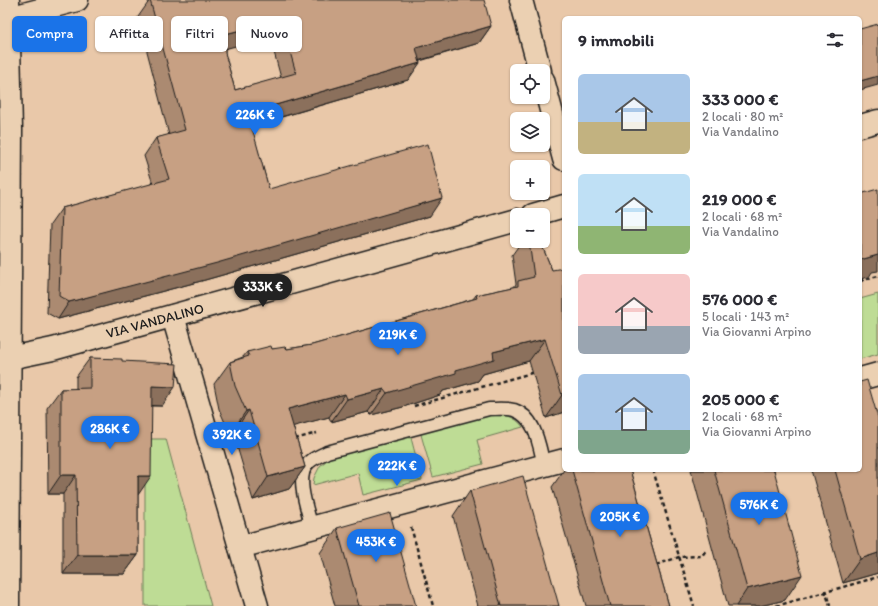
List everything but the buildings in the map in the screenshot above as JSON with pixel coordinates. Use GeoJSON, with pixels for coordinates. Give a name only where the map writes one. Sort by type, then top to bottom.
{"type":"FeatureCollection","features":[{"type":"Feature","properties":{"kind":"street"},"geometry":{"type":"LineString","coordinates":[[8,606],[4,359],[11,130],[8,9],[77,0]]}},
{"type":"Feature","properties":{"kind":"street"},"geometry":{"type":"LineString","coordinates":[[521,0],[538,64]]}},
{"type":"Feature","properties":{"kind":"street"},"geometry":{"type":"LineString","coordinates":[[549,104],[562,151]]}},
{"type":"Feature","properties":{"kind":"street"},"geometry":{"type":"LineString","coordinates":[[862,125],[878,121]]}},
{"type":"Feature","properties":{"kind":"street"},"geometry":{"type":"LineString","coordinates":[[550,210],[562,207]]}},
{"type":"Feature","properties":{"kind":"street","name":"VIA VANDALINO"},"geometry":{"type":"LineString","coordinates":[[4,359],[53,348],[173,316],[510,222]]}},
{"type":"Feature","properties":{"kind":"street"},"geometry":{"type":"LineString","coordinates":[[173,316],[257,606]]}},
{"type":"Feature","properties":{"kind":"street"},"geometry":{"type":"LineString","coordinates":[[862,378],[878,374]]}},
{"type":"Feature","properties":{"kind":"street"},"geometry":{"type":"LineString","coordinates":[[240,547],[554,462]]}},
{"type":"Feature","properties":{"kind":"lane"},"geometry":{"type":"LineString","coordinates":[[312,528],[302,487],[306,465],[314,458],[335,450],[489,409],[504,408],[515,410],[523,415],[554,462]]}},
{"type":"Feature","properties":{"kind":"path"},"geometry":{"type":"LineString","coordinates":[[862,280],[878,276]]}},
{"type":"Feature","properties":{"kind":"path"},"geometry":{"type":"LineString","coordinates":[[654,472],[694,606]]}},
{"type":"Feature","properties":{"kind":"path"},"geometry":{"type":"LineString","coordinates":[[404,503],[433,606]]}},
{"type":"Feature","properties":{"kind":"path"},"geometry":{"type":"LineString","coordinates":[[649,567],[679,557],[702,556],[706,550]]}},
{"type":"Feature","properties":{"kind":"path"},"geometry":{"type":"LineString","coordinates":[[776,606],[878,577]]}},
{"type":"Feature","properties":{"kind":"path"},"geometry":{"type":"LineString","coordinates":[[826,591],[830,606]]}},
{"type":"Feature","properties":{"kind":"green space"},"geometry":{"type":"Polygon","coordinates":[[[878,294],[878,354],[862,358],[862,298],[878,294]]]}},
{"type":"Feature","properties":{"kind":"green space"},"geometry":{"type":"Polygon","coordinates":[[[489,413],[508,416],[516,420],[523,427],[477,440],[483,464],[433,477],[420,431],[489,413]]]}},
{"type":"Feature","properties":{"kind":"green space"},"geometry":{"type":"Polygon","coordinates":[[[410,434],[422,480],[363,495],[358,473],[313,485],[314,478],[320,466],[334,454],[410,434]]]}},
{"type":"Feature","properties":{"kind":"green space"},"geometry":{"type":"Polygon","coordinates":[[[145,439],[166,439],[211,606],[145,606],[145,439]]]}}]}
